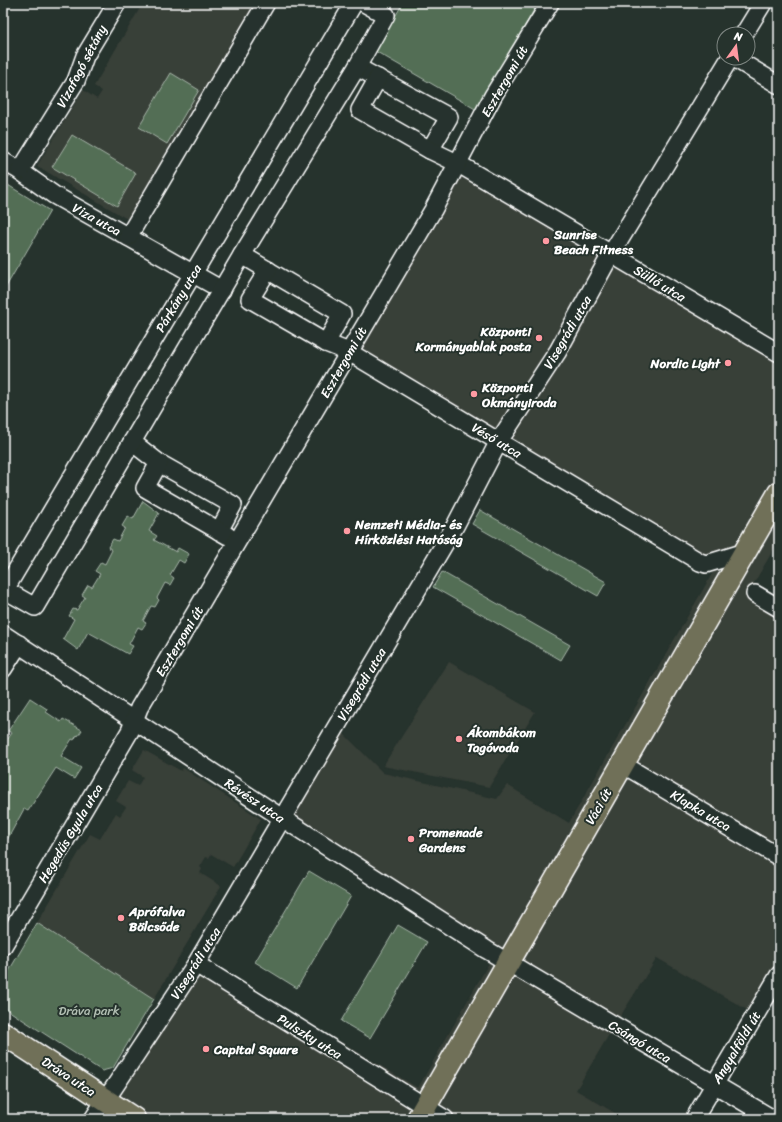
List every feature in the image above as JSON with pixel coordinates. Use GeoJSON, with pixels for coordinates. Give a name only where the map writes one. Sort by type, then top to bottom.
{"type":"FeatureCollection","features":[{"type":"Feature","properties":{"kind":"main road","name":"Váci út"},"geometry":{"type":"LineString","coordinates":[[421,1113],[779,493]]}},
{"type":"Feature","properties":{"kind":"main road","name":"Dráva utca"},"geometry":{"type":"LineString","coordinates":[[3,1033],[134,1119]]}},
{"type":"Feature","properties":{"kind":"street","name":"Vizafogó sétány"},"geometry":{"type":"LineString","coordinates":[[20,171],[76,81],[85,56],[117,3]]}},
{"type":"Feature","properties":{"kind":"street"},"geometry":{"type":"LineString","coordinates":[[128,237],[266,3]]}},
{"type":"Feature","properties":{"kind":"street","name":"Párkány utca"},"geometry":{"type":"LineString","coordinates":[[4,592],[354,3]]}},
{"type":"Feature","properties":{"kind":"street"},"geometry":{"type":"LineString","coordinates":[[4,592],[35,607],[242,255],[357,67],[386,15],[364,3]]}},
{"type":"Feature","properties":{"kind":"street","name":"Esztergomi út"},"geometry":{"type":"LineString","coordinates":[[134,720],[139,708],[433,210],[493,96],[550,3]]}},
{"type":"Feature","properties":{"kind":"street"},"geometry":{"type":"LineString","coordinates":[[749,26],[762,3]]}},
{"type":"Feature","properties":{"kind":"street","name":"Visegrádi utca"},"geometry":{"type":"LineString","coordinates":[[93,1119],[196,964],[455,526],[499,441],[558,351],[610,254],[725,66]]}},
{"type":"Feature","properties":{"kind":"street"},"geometry":{"type":"LineString","coordinates":[[747,66],[779,85]]}},
{"type":"Feature","properties":{"kind":"street"},"geometry":{"type":"LineString","coordinates":[[357,67],[449,117],[430,150]]}},
{"type":"Feature","properties":{"kind":"street","name":"Süllő utca"},"geometry":{"type":"LineString","coordinates":[[378,78],[360,110],[430,150],[458,163],[779,353]]}},
{"type":"Feature","properties":{"kind":"street","name":"Viza utca"},"geometry":{"type":"LineString","coordinates":[[3,161],[54,195],[193,274]]}},
{"type":"Feature","properties":{"kind":"street","name":"Esztergomi út"},"geometry":{"type":"LineString","coordinates":[[242,255],[342,314],[326,343]]}},
{"type":"Feature","properties":{"kind":"street","name":"Véső utca"},"geometry":{"type":"LineString","coordinates":[[268,270],[250,299],[326,343],[349,352],[700,562],[706,564],[745,552]]}},
{"type":"Feature","properties":{"kind":"street"},"geometry":{"type":"LineString","coordinates":[[193,274],[222,290]]}},
{"type":"Feature","properties":{"kind":"street"},"geometry":{"type":"LineString","coordinates":[[132,442],[159,463],[233,505],[219,531]]}},
{"type":"Feature","properties":{"kind":"street"},"geometry":{"type":"LineString","coordinates":[[159,463],[145,488],[237,542]]}},
{"type":"Feature","properties":{"kind":"street"},"geometry":{"type":"LineString","coordinates":[[755,594],[779,608]]}},
{"type":"Feature","properties":{"kind":"street","name":"Révész utca"},"geometry":{"type":"LineString","coordinates":[[3,634],[282,818],[508,962]]}},
{"type":"Feature","properties":{"kind":"street"},"geometry":{"type":"LineString","coordinates":[[3,668],[19,644]]}},
{"type":"Feature","properties":{"kind":"street","name":"Hegedűs Gyula utca"},"geometry":{"type":"LineString","coordinates":[[3,946],[130,731],[134,720]]}},
{"type":"Feature","properties":{"kind":"street","name":"Klapka utca"},"geometry":{"type":"LineString","coordinates":[[622,764],[779,857]]}},
{"type":"Feature","properties":{"kind":"street","name":"Csángó utca"},"geometry":{"type":"LineString","coordinates":[[508,962],[773,1119]]}},
{"type":"Feature","properties":{"kind":"street","name":"Pulszky utca"},"geometry":{"type":"LineString","coordinates":[[196,964],[421,1113],[444,1119]]}},
{"type":"Feature","properties":{"kind":"street","name":"Angyalföldi út"},"geometry":{"type":"LineString","coordinates":[[694,1119],[779,975]]}},
{"type":"Feature","properties":{"kind":"shaded area"},"geometry":{"type":"Polygon","coordinates":[[[143,3],[257,3],[129,220],[37,166],[83,90],[97,99],[102,91],[94,86],[143,3]]]}},
{"type":"Feature","properties":{"kind":"shaded area"},"geometry":{"type":"Polygon","coordinates":[[[468,160],[779,342],[779,540],[754,583],[779,597],[779,965],[751,1012],[657,958],[576,1090],[625,1119],[103,1119],[205,961],[418,1088],[497,949],[293,816],[342,732],[383,773],[497,799],[507,785],[569,823],[716,567],[357,350],[468,160]]]}},
{"type":"Feature","properties":{"kind":"shaded area","name":"Ákombákom Tagóvoda"},"geometry":{"type":"Polygon","coordinates":[[[449,662],[535,712],[489,787],[383,766],[449,662]]]}},
{"type":"Feature","properties":{"kind":"shaded area"},"geometry":{"type":"Polygon","coordinates":[[[144,750],[181,771],[183,768],[261,819],[233,867],[211,854],[209,858],[206,857],[200,867],[202,869],[200,873],[221,886],[154,999],[37,923],[90,834],[100,839],[116,813],[120,816],[126,807],[116,801],[128,781],[138,786],[143,777],[132,770],[144,750]]]}},
{"type":"Feature","properties":{"kind":"green space"},"geometry":{"type":"Polygon","coordinates":[[[403,3],[538,3],[477,110],[375,51],[403,3]]]}},
{"type":"Feature","properties":{"kind":"green space"},"geometry":{"type":"Polygon","coordinates":[[[171,73],[199,90],[167,144],[139,127],[171,73]]]}},
{"type":"Feature","properties":{"kind":"green space"},"geometry":{"type":"Polygon","coordinates":[[[72,135],[136,173],[117,206],[52,167],[72,135]]]}},
{"type":"Feature","properties":{"kind":"green space"},"geometry":{"type":"Polygon","coordinates":[[[3,182],[50,211],[3,292],[3,182]]]}},
{"type":"Feature","properties":{"kind":"green space"},"geometry":{"type":"Polygon","coordinates":[[[143,501],[159,513],[149,531],[157,536],[154,540],[176,552],[178,548],[189,554],[184,563],[179,560],[170,575],[174,578],[170,585],[165,583],[157,598],[159,600],[155,607],[151,606],[143,621],[146,623],[142,629],[138,627],[129,644],[133,646],[128,654],[88,632],[78,650],[63,639],[74,619],[69,616],[73,609],[77,610],[85,597],[82,595],[88,585],[92,587],[100,574],[95,571],[101,562],[105,564],[112,550],[108,547],[113,539],[118,541],[125,528],[122,526],[128,516],[133,519],[143,501]]]}},
{"type":"Feature","properties":{"kind":"green space"},"geometry":{"type":"Polygon","coordinates":[[[480,510],[606,582],[598,596],[472,524],[480,510]]]}},
{"type":"Feature","properties":{"kind":"green space"},"geometry":{"type":"Polygon","coordinates":[[[442,572],[570,645],[561,660],[433,587],[442,572]]]}},
{"type":"Feature","properties":{"kind":"green space"},"geometry":{"type":"Polygon","coordinates":[[[30,698],[47,709],[46,712],[61,722],[63,719],[82,730],[74,740],[72,739],[61,756],[81,768],[74,779],[56,768],[28,811],[24,809],[7,840],[3,837],[3,746],[12,733],[8,731],[30,698]]]}},
{"type":"Feature","properties":{"kind":"green space"},"geometry":{"type":"Polygon","coordinates":[[[309,871],[351,896],[297,988],[255,962],[309,871]]]}},
{"type":"Feature","properties":{"kind":"green space","name":"Dráva park"},"geometry":{"type":"Polygon","coordinates":[[[37,923],[154,999],[113,1068],[102,1071],[3,1007],[3,981],[37,923]]]}},
{"type":"Feature","properties":{"kind":"green space"},"geometry":{"type":"Polygon","coordinates":[[[398,925],[427,942],[370,1038],[341,1021],[398,925]]]}},
{"type":"Feature","properties":{"kind":"place","name":"Sunrise Beach Fitness"},"geometry":{"type":"Point","coordinates":[546,241]}},
{"type":"Feature","properties":{"kind":"place","name":"Központi Kormányablak posta"},"geometry":{"type":"Point","coordinates":[539,338]}},
{"type":"Feature","properties":{"kind":"place","name":"Nordic Light"},"geometry":{"type":"Point","coordinates":[728,363]}},
{"type":"Feature","properties":{"kind":"place","name":"Központi Okmányiroda"},"geometry":{"type":"Point","coordinates":[474,394]}},
{"type":"Feature","properties":{"kind":"place","name":"Nemzeti Média- és Hírközlési Hatóság"},"geometry":{"type":"Point","coordinates":[347,531]}},
{"type":"Feature","properties":{"kind":"place","name":"Ákombákom Tagóvoda"},"geometry":{"type":"Point","coordinates":[459,739]}},
{"type":"Feature","properties":{"kind":"place","name":"Promenade Gardens"},"geometry":{"type":"Point","coordinates":[411,839]}},
{"type":"Feature","properties":{"kind":"place","name":"Aprófalva Bölcsőde"},"geometry":{"type":"Point","coordinates":[121,918]}},
{"type":"Feature","properties":{"kind":"place","name":"Capital Square"},"geometry":{"type":"Point","coordinates":[206,1049]}}]}
